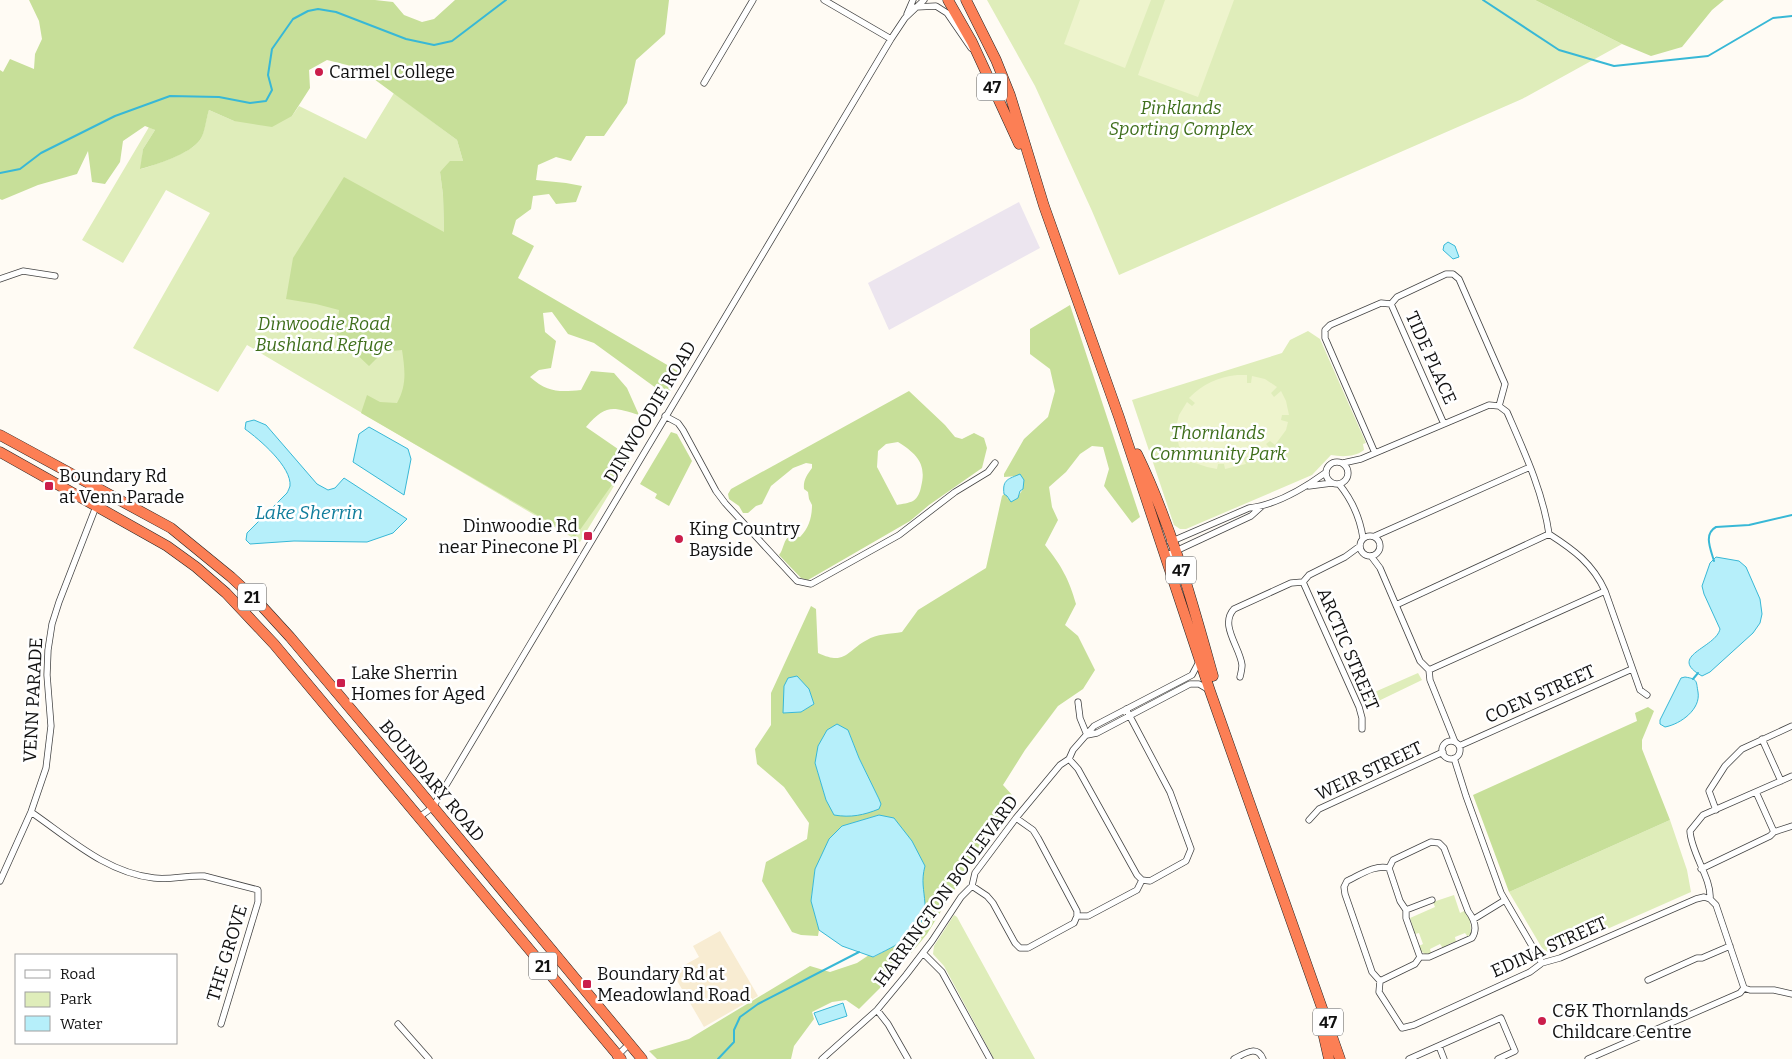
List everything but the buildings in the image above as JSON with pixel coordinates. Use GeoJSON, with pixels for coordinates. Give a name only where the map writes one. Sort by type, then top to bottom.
{"type":"FeatureCollection","features":[{"type":"Feature","properties":{"kind":"highway","name":"47"},"geometry":{"type":"LineString","coordinates":[[948,0],[979,58],[1033,174]]}},
{"type":"Feature","properties":{"kind":"highway","name":"47"},"geometry":{"type":"LineString","coordinates":[[966,0],[984,33],[1010,95],[1033,174],[1119,417],[1149,479],[1166,543],[1165,556],[1210,691],[1340,1059]]}},
{"type":"Feature","properties":{"kind":"highway","name":"BOUNDARY ROAD"},"geometry":{"type":"LineString","coordinates":[[0,435],[171,528],[231,576],[290,636],[642,1059]]}},
{"type":"Feature","properties":{"kind":"highway","name":"BOUNDARY ROAD"},"geometry":{"type":"LineString","coordinates":[[0,452],[167,546],[196,567],[226,593],[274,644],[618,1058]]}},
{"type":"Feature","properties":{"kind":"highway","name":"47"},"geometry":{"type":"LineString","coordinates":[[1166,543],[1175,552],[1194,606],[1217,691],[1224,729]]}},
{"type":"Feature","properties":{"kind":"highway","name":"47"},"geometry":{"type":"LineString","coordinates":[[1314,987],[1330,1059]]}},
{"type":"Feature","properties":{"kind":"street"},"geometry":{"type":"LineString","coordinates":[[704,83],[753,0]]}},
{"type":"Feature","properties":{"kind":"street"},"geometry":{"type":"LineString","coordinates":[[824,0],[891,39]]}},
{"type":"Feature","properties":{"kind":"street","name":"DINWOODIE ROAD"},"geometry":{"type":"LineString","coordinates":[[418,818],[432,806],[905,18],[913,0]]}},
{"type":"Feature","properties":{"kind":"street","name":"DINWOODIE ROAD"},"geometry":{"type":"LineString","coordinates":[[905,18],[924,0]]}},
{"type":"Feature","properties":{"kind":"street"},"geometry":{"type":"LineString","coordinates":[[916,7],[936,6],[947,13],[966,43],[979,58]]}},
{"type":"Feature","properties":{"kind":"street"},"geometry":{"type":"LineString","coordinates":[[0,279],[23,271],[55,276]]}},
{"type":"Feature","properties":{"kind":"street"},"geometry":{"type":"LineString","coordinates":[[1375,454],[1324,334],[1326,328],[1381,303],[1391,304],[1397,297],[1446,274],[1453,274],[1459,279],[1505,384],[1499,406]]}},
{"type":"Feature","properties":{"kind":"street","name":"TIDE PLACE"},"geometry":{"type":"LineString","coordinates":[[1391,304],[1444,424]]}},
{"type":"Feature","properties":{"kind":"street"},"geometry":{"type":"LineString","coordinates":[[1165,556],[1251,516],[1261,507],[1306,486],[1325,473],[1330,464],[1336,462],[1343,464],[1361,460],[1489,405],[1499,406],[1506,412],[1530,467],[1549,534],[1573,551],[1592,568],[1605,591],[1640,690],[1647,695]]}},
{"type":"Feature","properties":{"kind":"street"},"geometry":{"type":"LineString","coordinates":[[665,416],[678,423],[683,430],[716,491],[725,503],[797,581],[803,583],[811,584],[900,535],[955,492],[988,472],[995,463]]}},
{"type":"Feature","properties":{"kind":"street"},"geometry":{"type":"LineString","coordinates":[[1348,495],[1346,480],[1348,471],[1361,460]]}},
{"type":"Feature","properties":{"kind":"street"},"geometry":{"type":"LineString","coordinates":[[1343,464],[1348,471]]}},
{"type":"Feature","properties":{"kind":"street"},"geometry":{"type":"LineString","coordinates":[[1363,538],[1373,536],[1530,467]]}},
{"type":"Feature","properties":{"kind":"street"},"geometry":{"type":"LineString","coordinates":[[1325,473],[1327,479],[1332,483]]}},
{"type":"Feature","properties":{"kind":"street"},"geometry":{"type":"LineString","coordinates":[[1306,486],[1339,484],[1346,480]]}},
{"type":"Feature","properties":{"kind":"street"},"geometry":{"type":"LineString","coordinates":[[1240,676],[1242,664],[1228,621],[1234,609],[1291,583],[1303,582],[1309,575],[1345,557],[1360,546],[1363,538],[1361,524],[1348,495],[1339,484]]}},
{"type":"Feature","properties":{"kind":"street","name":"VENN PARADE"},"geometry":{"type":"LineString","coordinates":[[0,881],[31,812],[46,768],[50,748],[51,726],[47,675],[52,624],[102,491]]}},
{"type":"Feature","properties":{"kind":"street"},"geometry":{"type":"LineString","coordinates":[[1166,543],[1249,508],[1261,507]]}},
{"type":"Feature","properties":{"kind":"street"},"geometry":{"type":"LineString","coordinates":[[1361,524],[1380,542]]}},
{"type":"Feature","properties":{"kind":"street"},"geometry":{"type":"LineString","coordinates":[[1380,568],[1380,542],[1387,530]]}},
{"type":"Feature","properties":{"kind":"street"},"geometry":{"type":"LineString","coordinates":[[1396,605],[1549,534]]}},
{"type":"Feature","properties":{"kind":"street"},"geometry":{"type":"LineString","coordinates":[[1360,546],[1363,554]]}},
{"type":"Feature","properties":{"kind":"street"},"geometry":{"type":"LineString","coordinates":[[1345,557],[1363,554],[1371,556],[1380,550]]}},
{"type":"Feature","properties":{"kind":"street"},"geometry":{"type":"LineString","coordinates":[[1371,556],[1380,568],[1420,661],[1429,670],[1430,680],[1460,752],[1454,758]]}},
{"type":"Feature","properties":{"kind":"street","name":"ARCTIC STREET"},"geometry":{"type":"LineString","coordinates":[[1303,582],[1359,707],[1362,729]]}},
{"type":"Feature","properties":{"kind":"street"},"geometry":{"type":"LineString","coordinates":[[1429,670],[1605,591]]}},
{"type":"Feature","properties":{"kind":"street","name":"HARRINGTON BOULEVARD"},"geometry":{"type":"LineString","coordinates":[[823,1059],[877,1010],[923,953],[961,897],[972,886],[975,873],[1016,818],[1060,765],[1069,759],[1073,750],[1094,726],[1192,675],[1200,659]]}},
{"type":"Feature","properties":{"kind":"street","name":"COEN STREET"},"geometry":{"type":"LineString","coordinates":[[1457,744],[1632,669]]}},
{"type":"Feature","properties":{"kind":"street","name":"HARRINGTON BOULEVARD"},"geometry":{"type":"LineString","coordinates":[[1087,735],[1097,733],[1190,684],[1199,684],[1210,691]]}},
{"type":"Feature","properties":{"kind":"street"},"geometry":{"type":"LineString","coordinates":[[1078,702],[1080,718],[1087,735]]}},
{"type":"Feature","properties":{"kind":"street"},"geometry":{"type":"LineString","coordinates":[[1069,759],[1078,769],[1136,875],[1142,880],[1150,881],[1186,861],[1191,849],[1170,792],[1126,709]]}},
{"type":"Feature","properties":{"kind":"street"},"geometry":{"type":"LineString","coordinates":[[1447,724],[1443,752],[1449,758],[1454,758]]}},
{"type":"Feature","properties":{"kind":"street"},"geometry":{"type":"LineString","coordinates":[[1716,810],[1709,794],[1710,787],[1725,766],[1742,749],[1792,726]]}},
{"type":"Feature","properties":{"kind":"street"},"geometry":{"type":"LineString","coordinates":[[1762,739],[1781,781]]}},
{"type":"Feature","properties":{"kind":"street"},"geometry":{"type":"LineString","coordinates":[[1444,744],[1449,741],[1457,744]]}},
{"type":"Feature","properties":{"kind":"street","name":"WEIR STREET"},"geometry":{"type":"LineString","coordinates":[[1309,820],[1319,809],[1443,752]]}},
{"type":"Feature","properties":{"kind":"street"},"geometry":{"type":"LineString","coordinates":[[1454,758],[1466,796],[1505,900],[1542,963]]}},
{"type":"Feature","properties":{"kind":"street"},"geometry":{"type":"LineString","coordinates":[[1744,988],[1716,905],[1710,899],[1709,887],[1701,869],[1690,832],[1703,815],[1792,776]]}},
{"type":"Feature","properties":{"kind":"street"},"geometry":{"type":"LineString","coordinates":[[1756,792],[1774,832]]}},
{"type":"Feature","properties":{"kind":"street","name":"THE GROVE"},"geometry":{"type":"LineString","coordinates":[[31,812],[104,862],[121,871],[156,878],[174,879],[195,875],[204,876],[258,890],[258,902],[221,1024]]}},
{"type":"Feature","properties":{"kind":"street"},"geometry":{"type":"LineString","coordinates":[[972,886],[988,896],[1015,943],[1020,948],[1028,948],[1074,923],[1077,911],[1038,838],[1032,830],[1016,818]]}},
{"type":"Feature","properties":{"kind":"street"},"geometry":{"type":"LineString","coordinates":[[1701,869],[1770,836],[1774,832],[1792,826]]}},
{"type":"Feature","properties":{"kind":"street"},"geometry":{"type":"LineString","coordinates":[[1432,842],[1439,843],[1444,848],[1468,911],[1474,919],[1475,933],[1472,938],[1429,957],[1420,957],[1406,918],[1406,910],[1400,901],[1389,868],[1393,860],[1432,842]]}},
{"type":"Feature","properties":{"kind":"street"},"geometry":{"type":"LineString","coordinates":[[1389,868],[1383,866],[1376,867],[1347,881],[1344,887],[1372,972],[1380,981],[1415,964],[1420,957]]}},
{"type":"Feature","properties":{"kind":"street"},"geometry":{"type":"LineString","coordinates":[[1077,916],[1088,916],[1137,890],[1142,880]]}},
{"type":"Feature","properties":{"kind":"street","name":"EDINA STREET"},"geometry":{"type":"LineString","coordinates":[[1380,981],[1379,992],[1402,1028],[1414,1025],[1530,972],[1542,963],[1560,958],[1696,898],[1704,897],[1710,899]]}},
{"type":"Feature","properties":{"kind":"street"},"geometry":{"type":"LineString","coordinates":[[1406,910],[1432,900]]}},
{"type":"Feature","properties":{"kind":"street"},"geometry":{"type":"LineString","coordinates":[[1474,919],[1505,900]]}},
{"type":"Feature","properties":{"kind":"street"},"geometry":{"type":"LineString","coordinates":[[1648,980],[1697,958],[1702,958],[1730,946]]}},
{"type":"Feature","properties":{"kind":"street"},"geometry":{"type":"LineString","coordinates":[[923,953],[942,972],[990,1059]]}},
{"type":"Feature","properties":{"kind":"street"},"geometry":{"type":"LineString","coordinates":[[1744,988],[1750,990],[1774,990],[1792,994]]}},
{"type":"Feature","properties":{"kind":"street"},"geometry":{"type":"LineString","coordinates":[[1588,1059],[1740,993],[1744,988]]}},
{"type":"Feature","properties":{"kind":"street"},"geometry":{"type":"LineString","coordinates":[[877,1010],[888,1024],[908,1059]]}},
{"type":"Feature","properties":{"kind":"street"},"geometry":{"type":"LineString","coordinates":[[1409,1059],[1500,1018],[1515,1051],[1498,1059]]}},
{"type":"Feature","properties":{"kind":"street"},"geometry":{"type":"LineString","coordinates":[[398,1024],[429,1059]]}},
{"type":"Feature","properties":{"kind":"street"},"geometry":{"type":"LineString","coordinates":[[618,1058],[629,1044]]}},
{"type":"Feature","properties":{"kind":"street"},"geometry":{"type":"LineString","coordinates":[[1439,1046],[1444,1059]]}},
{"type":"Feature","properties":{"kind":"street"},"geometry":{"type":"LineString","coordinates":[[1234,1059],[1254,1050],[1259,1052],[1263,1059]]}},
{"type":"Feature","properties":{"kind":"shaded area"},"geometry":{"type":"Polygon","coordinates":[[[1019,202],[1040,248],[889,330],[868,283],[1019,202]]]}},
{"type":"Feature","properties":{"kind":"shaded area"},"geometry":{"type":"Polygon","coordinates":[[[720,931],[758,996],[704,1027],[672,972],[699,957],[693,946],[720,931]]]}},
{"type":"Feature","properties":{"kind":"green space"},"geometry":{"type":"Polygon","coordinates":[[[29,0],[375,0],[393,2],[404,15],[422,22],[434,19],[455,0],[669,0],[665,34],[636,60],[627,103],[604,136],[586,136],[571,161],[556,157],[538,165],[536,180],[582,186],[576,202],[556,204],[549,194],[533,196],[531,209],[516,220],[512,234],[534,246],[518,278],[681,373],[667,396],[594,343],[568,334],[552,312],[543,313],[545,332],[556,341],[551,368],[539,370],[530,377],[549,389],[567,391],[581,390],[591,371],[614,373],[627,388],[639,415],[610,409],[599,414],[586,427],[631,458],[575,537],[361,413],[367,395],[380,402],[397,403],[404,377],[402,350],[383,352],[369,366],[337,336],[339,310],[286,299],[293,258],[344,177],[444,232],[440,172],[450,161],[463,161],[457,140],[359,68],[327,60],[309,70],[310,88],[292,116],[272,127],[234,121],[209,110],[203,134],[195,145],[172,158],[140,169],[143,149],[155,130],[145,126],[123,141],[120,162],[105,184],[92,182],[88,151],[77,174],[38,185],[2,200],[0,199],[0,70],[3,72],[10,59],[34,69],[35,54],[42,39],[39,21],[29,0]]]}},
{"type":"Feature","properties":{"kind":"green space","name":"Pinklands Sporting Complex"},"geometry":{"type":"Polygon","coordinates":[[[987,0],[1535,0],[1622,44],[1522,99],[1119,275],[1035,86],[987,0]]]}},
{"type":"Feature","properties":{"kind":"green space"},"geometry":{"type":"Polygon","coordinates":[[[1080,0],[1151,0],[1125,68],[1064,44],[1080,0]]]}},
{"type":"Feature","properties":{"kind":"green space"},"geometry":{"type":"Polygon","coordinates":[[[1165,0],[1234,0],[1198,97],[1138,75],[1165,0]]]}},
{"type":"Feature","properties":{"kind":"green space"},"geometry":{"type":"Polygon","coordinates":[[[1535,0],[1724,0],[1712,10],[1682,47],[1651,56],[1622,44],[1535,0]]]}},
{"type":"Feature","properties":{"kind":"green space","name":"Dinwoodie Road Bushland Refuge"},"geometry":{"type":"Polygon","coordinates":[[[394,93],[457,140],[463,161],[440,172],[444,232],[294,258],[631,458],[580,542],[247,345],[218,392],[133,348],[210,213],[166,190],[123,263],[82,240],[149,127],[155,130],[143,149],[141,169],[172,158],[195,145],[200,140],[209,110],[234,121],[292,116],[299,106],[366,139],[394,93]]]}},
{"type":"Feature","properties":{"kind":"green space"},"geometry":{"type":"Polygon","coordinates":[[[1070,305],[1140,517],[1132,523],[1104,486],[1109,469],[1103,447],[1092,446],[1080,454],[1066,472],[1049,487],[1052,507],[1058,520],[1045,545],[1064,573],[1076,604],[1065,625],[1078,636],[1095,670],[1083,689],[1058,706],[1025,750],[1003,785],[1013,796],[1002,817],[927,934],[893,975],[859,1009],[846,1000],[832,1002],[812,1012],[814,1019],[794,1046],[791,1059],[657,1059],[649,1051],[689,1039],[810,966],[830,972],[857,963],[869,955],[874,957],[905,940],[925,906],[922,879],[925,866],[879,815],[842,826],[815,869],[811,900],[819,930],[818,936],[801,935],[792,932],[762,881],[766,862],[807,839],[809,823],[784,787],[757,764],[755,749],[771,725],[771,693],[811,606],[816,609],[818,653],[827,657],[840,658],[871,638],[902,632],[918,610],[986,568],[1002,496],[1004,494],[1008,499],[1019,495],[1023,489],[1017,476],[1004,477],[1004,474],[1024,439],[1048,417],[1055,391],[1050,369],[1030,354],[1030,329],[1070,305]],[[797,676],[784,686],[784,713],[801,712],[814,704],[809,690],[797,676]],[[848,730],[815,763],[826,800],[879,799],[859,758],[848,730]]]}},
{"type":"Feature","properties":{"kind":"green space","name":"Thornlands Community Park"},"geometry":{"type":"Polygon","coordinates":[[[1308,331],[1320,339],[1366,443],[1363,444],[1364,450],[1348,456],[1331,455],[1312,475],[1186,529],[1180,529],[1174,525],[1132,400],[1282,353],[1290,340],[1308,331]]]}},
{"type":"Feature","properties":{"kind":"green space"},"geometry":{"type":"Polygon","coordinates":[[[1247,375],[1247,383],[1251,383],[1252,376],[1265,379],[1277,387],[1271,393],[1274,397],[1281,391],[1286,401],[1289,415],[1282,415],[1281,420],[1288,422],[1286,430],[1275,445],[1270,441],[1266,444],[1271,449],[1270,451],[1251,462],[1248,456],[1243,458],[1246,464],[1225,469],[1224,464],[1218,464],[1217,469],[1192,462],[1195,457],[1190,454],[1187,457],[1179,446],[1176,432],[1184,432],[1184,427],[1176,427],[1179,415],[1187,402],[1192,406],[1195,403],[1189,398],[1205,385],[1223,377],[1247,375]]]}},
{"type":"Feature","properties":{"kind":"green space"},"geometry":{"type":"Polygon","coordinates":[[[909,391],[955,437],[962,439],[974,433],[984,438],[987,448],[982,468],[929,505],[910,521],[808,580],[801,578],[779,555],[786,539],[791,536],[800,537],[806,530],[809,522],[812,505],[808,492],[804,489],[804,483],[812,468],[812,464],[806,463],[793,468],[771,486],[762,504],[756,506],[748,513],[743,513],[739,506],[729,499],[728,494],[731,489],[909,391]],[[898,442],[886,444],[878,451],[877,467],[897,505],[911,502],[916,498],[923,479],[919,460],[898,442]]]}},
{"type":"Feature","properties":{"kind":"green space"},"geometry":{"type":"Polygon","coordinates":[[[671,432],[677,434],[692,461],[669,506],[655,498],[657,494],[640,484],[671,432]]]}},
{"type":"Feature","properties":{"kind":"green space"},"geometry":{"type":"Polygon","coordinates":[[[1418,673],[1422,680],[1366,707],[1361,698],[1418,673]]]}},
{"type":"Feature","properties":{"kind":"green space"},"geometry":{"type":"Polygon","coordinates":[[[1648,707],[1654,711],[1642,740],[1642,749],[1670,820],[1509,892],[1473,795],[1637,721],[1635,713],[1648,707]]]}},
{"type":"Feature","properties":{"kind":"green space"},"geometry":{"type":"Polygon","coordinates":[[[1670,820],[1687,870],[1691,892],[1555,952],[1548,952],[1542,948],[1509,892],[1670,820]]]}},
{"type":"Feature","properties":{"kind":"green space"},"geometry":{"type":"Polygon","coordinates":[[[1454,895],[1460,913],[1464,911],[1470,918],[1471,933],[1468,937],[1465,933],[1455,937],[1456,942],[1443,948],[1440,944],[1430,949],[1431,953],[1425,954],[1420,950],[1419,946],[1423,944],[1419,933],[1415,934],[1410,918],[1435,907],[1433,902],[1454,895]]]}},
{"type":"Feature","properties":{"kind":"green space"},"geometry":{"type":"Polygon","coordinates":[[[954,915],[957,917],[1035,1059],[994,1059],[944,966],[933,954],[934,946],[954,915]]]}},
{"type":"Feature","properties":{"kind":"water"},"geometry":{"type":"Polygon","coordinates":[[[1448,242],[1455,246],[1459,257],[1453,259],[1443,250],[1444,245],[1448,242]]]}},
{"type":"Feature","properties":{"kind":"water","name":"Lake Sherrin"},"geometry":{"type":"Polygon","coordinates":[[[254,420],[266,425],[317,484],[328,490],[335,488],[344,478],[407,519],[393,533],[367,542],[294,541],[250,544],[246,540],[247,533],[287,493],[290,486],[286,470],[274,454],[245,429],[246,422],[254,420]]]}},
{"type":"Feature","properties":{"kind":"water"},"geometry":{"type":"Polygon","coordinates":[[[369,427],[408,449],[411,459],[404,495],[353,462],[359,434],[369,427]]]}},
{"type":"Feature","properties":{"kind":"water"},"geometry":{"type":"Polygon","coordinates":[[[1020,474],[1024,480],[1023,489],[1020,491],[1018,498],[1011,502],[1004,494],[1004,485],[1007,480],[1020,474]]]}},
{"type":"Feature","properties":{"kind":"water"},"geometry":{"type":"Polygon","coordinates":[[[1716,557],[1739,561],[1746,567],[1760,599],[1762,614],[1760,623],[1753,633],[1710,672],[1702,676],[1692,669],[1689,663],[1691,657],[1717,636],[1720,629],[1702,586],[1710,563],[1716,557]]]}},
{"type":"Feature","properties":{"kind":"water"},"geometry":{"type":"Polygon","coordinates":[[[797,676],[809,689],[814,704],[801,712],[783,713],[784,686],[788,678],[797,676]]]}},
{"type":"Feature","properties":{"kind":"water"},"geometry":{"type":"Polygon","coordinates":[[[1685,677],[1694,680],[1696,683],[1698,698],[1696,704],[1689,715],[1677,723],[1665,727],[1660,724],[1660,720],[1681,678],[1685,677]]]}},
{"type":"Feature","properties":{"kind":"water"},"geometry":{"type":"Polygon","coordinates":[[[837,724],[848,730],[881,804],[879,809],[857,815],[834,815],[826,800],[815,763],[818,746],[827,730],[837,724]]]}},
{"type":"Feature","properties":{"kind":"water"},"geometry":{"type":"Polygon","coordinates":[[[879,815],[894,818],[912,841],[925,866],[923,881],[925,904],[921,923],[915,931],[899,943],[873,957],[842,946],[819,930],[811,901],[815,869],[829,839],[842,826],[879,815]]]}},
{"type":"Feature","properties":{"kind":"water"},"geometry":{"type":"Polygon","coordinates":[[[843,1003],[847,1016],[819,1025],[814,1013],[843,1003]]]}},
{"type":"Feature","properties":{"kind":"waterway"},"geometry":{"type":"LineString","coordinates":[[0,173],[20,169],[41,153],[115,116],[170,96],[219,97],[250,103],[266,101],[272,90],[268,75],[272,49],[293,19],[308,11],[318,9],[336,12],[406,39],[434,45],[452,41],[506,0]]}},
{"type":"Feature","properties":{"kind":"waterway"},"geometry":{"type":"LineString","coordinates":[[1483,0],[1559,50],[1614,66],[1708,56],[1773,18],[1792,16]]}},
{"type":"Feature","properties":{"kind":"waterway"},"geometry":{"type":"LineString","coordinates":[[1714,561],[1709,538],[1712,530],[1716,527],[1749,525],[1792,515]]}},
{"type":"Feature","properties":{"kind":"waterway"},"geometry":{"type":"LineString","coordinates":[[1693,679],[1698,673]]}},
{"type":"Feature","properties":{"kind":"waterway"},"geometry":{"type":"LineString","coordinates":[[718,1059],[734,1042],[734,1030],[740,1017],[758,1004],[859,952]]}},
{"type":"Feature","properties":{"kind":"place","name":"Carmel College"},"geometry":{"type":"Point","coordinates":[319,72]}},
{"type":"Feature","properties":{"kind":"place","name":"Boundary Rd at Venn Parade"},"geometry":{"type":"Point","coordinates":[49,486]}},
{"type":"Feature","properties":{"kind":"place","name":"Dinwoodie Rd near Pinecone Pl"},"geometry":{"type":"Point","coordinates":[588,536]}},
{"type":"Feature","properties":{"kind":"place","name":"King Country Bayside"},"geometry":{"type":"Point","coordinates":[679,539]}},
{"type":"Feature","properties":{"kind":"place","name":"Lake Sherrin Homes for Aged"},"geometry":{"type":"Point","coordinates":[341,683]}},
{"type":"Feature","properties":{"kind":"place","name":"Boundary Rd at Meadowland Road"},"geometry":{"type":"Point","coordinates":[587,984]}},
{"type":"Feature","properties":{"kind":"place","name":"C&K Thornlands Childcare Centre"},"geometry":{"type":"Point","coordinates":[1542,1021]}}]}
